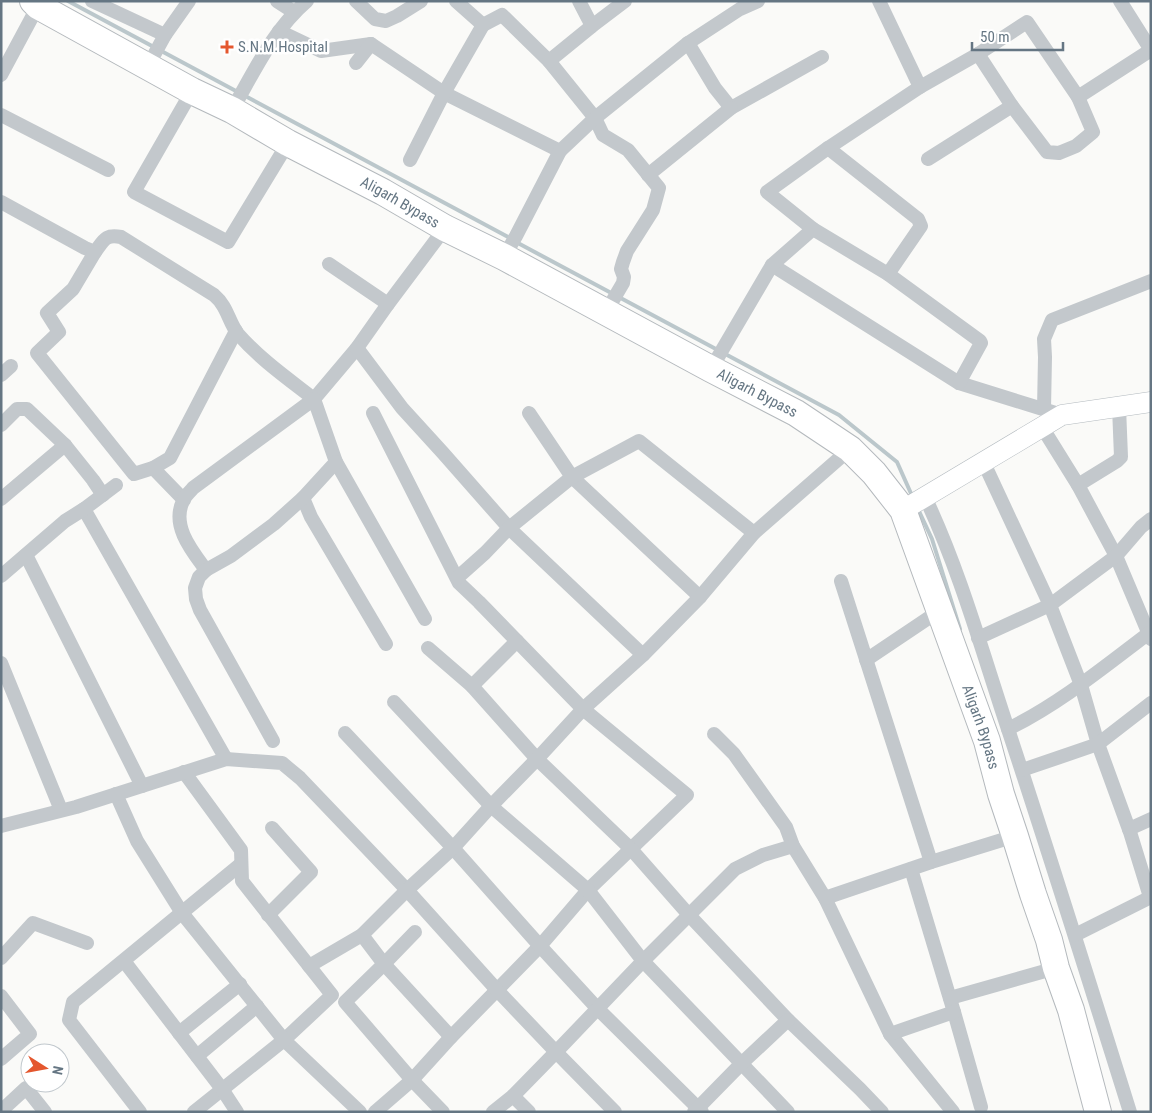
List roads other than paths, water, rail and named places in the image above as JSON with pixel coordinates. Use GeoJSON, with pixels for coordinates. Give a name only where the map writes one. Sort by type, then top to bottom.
{"type":"FeatureCollection","features":[{"type":"Feature","properties":{"kind":"highway","name":"Aligarh Bypass"},"geometry":{"type":"LineString","coordinates":[[35,4],[151,61],[192,91],[235,105],[288,143],[383,192],[445,228],[510,247],[611,304],[796,413],[850,449],[874,473],[914,504],[939,611],[987,741],[1001,794],[1070,1010],[1098,1112]]}},
{"type":"Feature","properties":{"kind":"street"},"geometry":{"type":"LineString","coordinates":[[92,1],[164,37]]}},
{"type":"Feature","properties":{"kind":"street"},"geometry":{"type":"LineString","coordinates":[[151,61],[164,37],[189,1]]}},
{"type":"Feature","properties":{"kind":"street"},"geometry":{"type":"LineString","coordinates":[[277,1],[294,12]]}},
{"type":"Feature","properties":{"kind":"street"},"geometry":{"type":"LineString","coordinates":[[235,105],[279,31],[294,12],[307,1]]}},
{"type":"Feature","properties":{"kind":"street"},"geometry":{"type":"LineString","coordinates":[[356,1],[375,19],[386,21],[421,1]]}},
{"type":"Feature","properties":{"kind":"street"},"geometry":{"type":"LineString","coordinates":[[456,1],[482,25]]}},
{"type":"Feature","properties":{"kind":"street"},"geometry":{"type":"LineString","coordinates":[[579,1],[592,26]]}},
{"type":"Feature","properties":{"kind":"street"},"geometry":{"type":"LineString","coordinates":[[549,61],[625,1]]}},
{"type":"Feature","properties":{"kind":"street"},"geometry":{"type":"LineString","coordinates":[[510,247],[560,151],[595,118],[688,44],[740,9],[758,1]]}},
{"type":"Feature","properties":{"kind":"street"},"geometry":{"type":"LineString","coordinates":[[879,1],[920,88]]}},
{"type":"Feature","properties":{"kind":"street"},"geometry":{"type":"LineString","coordinates":[[1078,97],[1151,50],[1120,1]]}},
{"type":"Feature","properties":{"kind":"street"},"geometry":{"type":"LineString","coordinates":[[1,75],[35,4]]}},
{"type":"Feature","properties":{"kind":"street"},"geometry":{"type":"LineString","coordinates":[[410,160],[444,93],[482,25],[502,8],[549,61],[595,118],[603,135],[628,150],[659,188],[652,210],[627,251],[621,269],[624,277],[623,283],[611,304]]}},
{"type":"Feature","properties":{"kind":"street"},"geometry":{"type":"LineString","coordinates":[[959,383],[981,343],[980,341],[888,274],[813,229],[766,192],[828,148],[920,88],[978,54],[1027,22],[1078,97],[1093,132],[1076,146],[1058,153],[1047,152],[1012,106],[978,54]]}},
{"type":"Feature","properties":{"kind":"street"},"geometry":{"type":"LineString","coordinates":[[279,31],[321,51],[371,44],[444,93],[560,151]]}},
{"type":"Feature","properties":{"kind":"street"},"geometry":{"type":"LineString","coordinates":[[356,64],[371,44]]}},
{"type":"Feature","properties":{"kind":"street"},"geometry":{"type":"LineString","coordinates":[[688,44],[715,88],[731,108]]}},
{"type":"Feature","properties":{"kind":"street"},"geometry":{"type":"LineString","coordinates":[[648,175],[731,108],[822,57]]}},
{"type":"Feature","properties":{"kind":"street"},"geometry":{"type":"LineString","coordinates":[[192,91],[134,192],[228,242],[288,143]]}},
{"type":"Feature","properties":{"kind":"street"},"geometry":{"type":"LineString","coordinates":[[928,159],[1012,106]]}},
{"type":"Feature","properties":{"kind":"street"},"geometry":{"type":"LineString","coordinates":[[1,115],[108,170]]}},
{"type":"Feature","properties":{"kind":"street"},"geometry":{"type":"LineString","coordinates":[[828,148],[918,219],[922,226],[888,274]]}},
{"type":"Feature","properties":{"kind":"street"},"geometry":{"type":"LineString","coordinates":[[1,202],[95,252]]}},
{"type":"Feature","properties":{"kind":"street"},"geometry":{"type":"LineString","coordinates":[[206,570],[190,547],[180,525],[180,510],[184,500],[193,488],[314,399],[357,348],[445,228]]}},
{"type":"Feature","properties":{"kind":"street"},"geometry":{"type":"LineString","coordinates":[[713,365],[772,264],[813,229]]}},
{"type":"Feature","properties":{"kind":"street"},"geometry":{"type":"LineString","coordinates":[[236,331],[170,458],[153,468],[134,474],[37,353],[60,332],[47,313],[74,289],[95,252],[106,238],[112,236],[122,237],[214,295],[221,301],[236,331],[256,353],[314,399],[336,462],[425,619]]}},
{"type":"Feature","properties":{"kind":"street"},"geometry":{"type":"LineString","coordinates":[[329,264],[388,304]]}},
{"type":"Feature","properties":{"kind":"street"},"geometry":{"type":"LineString","coordinates":[[772,264],[959,383],[1049,417]]}},
{"type":"Feature","properties":{"kind":"street"},"geometry":{"type":"LineString","coordinates":[[1008,729],[1081,685],[1150,636],[1116,556],[1078,485],[1049,417],[1044,339],[1052,320],[1151,281]]}},
{"type":"Feature","properties":{"kind":"street"},"geometry":{"type":"LineString","coordinates":[[357,348],[402,408],[509,528],[643,655]]}},
{"type":"Feature","properties":{"kind":"street"},"geometry":{"type":"LineString","coordinates":[[1130,1112],[1075,935],[955,567],[940,530],[914,504],[1049,417],[1151,402]]}},
{"type":"Feature","properties":{"kind":"street"},"geometry":{"type":"LineString","coordinates":[[1078,485],[1118,461],[1121,457],[1119,407]]}},
{"type":"Feature","properties":{"kind":"street"},"geometry":{"type":"LineString","coordinates":[[1,425],[17,408],[28,409],[65,445],[103,494]]}},
{"type":"Feature","properties":{"kind":"street"},"geometry":{"type":"LineString","coordinates":[[373,413],[459,583],[583,709],[687,795],[588,890],[540,946],[451,1037],[412,1080],[375,1112]]}},
{"type":"Feature","properties":{"kind":"street"},"geometry":{"type":"LineString","coordinates":[[529,413],[572,477],[700,596]]}},
{"type":"Feature","properties":{"kind":"street"},"geometry":{"type":"LineString","coordinates":[[457,578],[509,528],[572,477],[639,441],[754,533]]}},
{"type":"Feature","properties":{"kind":"street"},"geometry":{"type":"LineString","coordinates":[[1,499],[65,445]]}},
{"type":"Feature","properties":{"kind":"street"},"geometry":{"type":"LineString","coordinates":[[309,966],[362,936],[407,890],[453,848],[490,806],[583,709],[643,655],[700,596],[754,533],[850,449]]}},
{"type":"Feature","properties":{"kind":"street"},"geometry":{"type":"LineString","coordinates":[[983,461],[1050,605],[1081,685],[1098,744],[1129,829],[1150,897],[1075,935]]}},
{"type":"Feature","properties":{"kind":"street"},"geometry":{"type":"LineString","coordinates":[[273,741],[198,604],[195,588],[199,577],[206,570],[251,542],[304,498],[336,462]]}},
{"type":"Feature","properties":{"kind":"street"},"geometry":{"type":"LineString","coordinates":[[153,468],[184,500]]}},
{"type":"Feature","properties":{"kind":"street"},"geometry":{"type":"LineString","coordinates":[[1,576],[65,521],[116,485]]}},
{"type":"Feature","properties":{"kind":"street"},"geometry":{"type":"LineString","coordinates":[[304,498],[311,517],[386,644]]}},
{"type":"Feature","properties":{"kind":"street"},"geometry":{"type":"LineString","coordinates":[[84,509],[226,759]]}},
{"type":"Feature","properties":{"kind":"street"},"geometry":{"type":"LineString","coordinates":[[978,638],[1050,605],[1116,556],[1141,527],[1151,519]]}},
{"type":"Feature","properties":{"kind":"street"},"geometry":{"type":"LineString","coordinates":[[26,555],[142,786]]}},
{"type":"Feature","properties":{"kind":"street"},"geometry":{"type":"LineString","coordinates":[[841,581],[931,862]]}},
{"type":"Feature","properties":{"kind":"street"},"geometry":{"type":"LineString","coordinates":[[866,660],[939,611]]}},
{"type":"Feature","properties":{"kind":"street"},"geometry":{"type":"LineString","coordinates":[[472,686],[517,641]]}},
{"type":"Feature","properties":{"kind":"street"},"geometry":{"type":"LineString","coordinates":[[428,648],[472,686],[537,759],[631,850],[788,1020],[860,1088],[882,1112]]}},
{"type":"Feature","properties":{"kind":"street"},"geometry":{"type":"LineString","coordinates":[[1,664],[61,810]]}},
{"type":"Feature","properties":{"kind":"street"},"geometry":{"type":"LineString","coordinates":[[394,702],[490,806],[588,890],[643,961],[788,1112]]}},
{"type":"Feature","properties":{"kind":"street"},"geometry":{"type":"LineString","coordinates":[[1022,770],[1098,744],[1149,707]]}},
{"type":"Feature","properties":{"kind":"street"},"geometry":{"type":"LineString","coordinates":[[345,733],[453,848],[597,1008],[698,1111],[742,1063],[788,1020]]}},
{"type":"Feature","properties":{"kind":"street"},"geometry":{"type":"LineString","coordinates":[[714,734],[734,754],[786,827],[793,846],[825,898],[890,1034],[953,1112]]}},
{"type":"Feature","properties":{"kind":"street"},"geometry":{"type":"LineString","coordinates":[[1,826],[116,794],[226,759],[282,763],[300,778],[407,890],[497,990],[615,1112]]}},
{"type":"Feature","properties":{"kind":"street"},"geometry":{"type":"LineString","coordinates":[[184,772],[241,850],[242,881]]}},
{"type":"Feature","properties":{"kind":"street"},"geometry":{"type":"LineString","coordinates":[[116,794],[137,842],[182,913],[284,1040],[360,1112]]}},
{"type":"Feature","properties":{"kind":"street"},"geometry":{"type":"LineString","coordinates":[[1129,829],[1151,819]]}},
{"type":"Feature","properties":{"kind":"street"},"geometry":{"type":"LineString","coordinates":[[268,915],[311,872],[272,828]]}},
{"type":"Feature","properties":{"kind":"street"},"geometry":{"type":"LineString","coordinates":[[825,898],[1015,836]]}},
{"type":"Feature","properties":{"kind":"street"},"geometry":{"type":"LineString","coordinates":[[493,1112],[512,1096],[556,1052],[735,869],[763,855],[793,846]]}},
{"type":"Feature","properties":{"kind":"street"},"geometry":{"type":"LineString","coordinates":[[140,1112],[69,1020],[73,1002],[242,864]]}},
{"type":"Feature","properties":{"kind":"street"},"geometry":{"type":"LineString","coordinates":[[911,869],[981,1107]]}},
{"type":"Feature","properties":{"kind":"street"},"geometry":{"type":"LineString","coordinates":[[228,875],[242,881],[332,995],[345,1002],[412,1080],[443,1112]]}},
{"type":"Feature","properties":{"kind":"street"},"geometry":{"type":"LineString","coordinates":[[1,958],[33,923],[87,943]]}},
{"type":"Feature","properties":{"kind":"street"},"geometry":{"type":"LineString","coordinates":[[345,1002],[415,932]]}},
{"type":"Feature","properties":{"kind":"street"},"geometry":{"type":"LineString","coordinates":[[362,936],[384,964],[451,1037]]}},
{"type":"Feature","properties":{"kind":"street"},"geometry":{"type":"LineString","coordinates":[[124,960],[222,1089],[237,1112]]}},
{"type":"Feature","properties":{"kind":"street"},"geometry":{"type":"LineString","coordinates":[[950,998],[1056,968]]}},
{"type":"Feature","properties":{"kind":"street"},"geometry":{"type":"LineString","coordinates":[[179,1033],[240,984]]}},
{"type":"Feature","properties":{"kind":"street"},"geometry":{"type":"LineString","coordinates":[[194,1112],[284,1040],[332,995]]}},
{"type":"Feature","properties":{"kind":"street"},"geometry":{"type":"LineString","coordinates":[[1,996],[30,1034],[1,1059]]}},
{"type":"Feature","properties":{"kind":"street"},"geometry":{"type":"LineString","coordinates":[[197,1056],[257,1006]]}},
{"type":"Feature","properties":{"kind":"street"},"geometry":{"type":"LineString","coordinates":[[890,1034],[954,1012]]}},
{"type":"Feature","properties":{"kind":"street"},"geometry":{"type":"LineString","coordinates":[[1,1111],[26,1088],[45,1112]]}},
{"type":"Feature","properties":{"kind":"street"},"geometry":{"type":"LineString","coordinates":[[512,1096],[529,1112]]}},
{"type":"Feature","properties":{"kind":"waterway"},"geometry":{"type":"LineString","coordinates":[[68,1],[510,238]]}},
{"type":"Feature","properties":{"kind":"waterway"},"geometry":{"type":"LineString","coordinates":[[516,242],[839,415],[897,462],[913,498]]}},
{"type":"Feature","properties":{"kind":"waterway"},"geometry":{"type":"LineString","coordinates":[[918,509],[932,539],[960,629]]}},
{"type":"Feature","properties":{"kind":"place","name":"S.N.M.Hospital"},"geometry":{"type":"Point","coordinates":[227,47]}}]}
